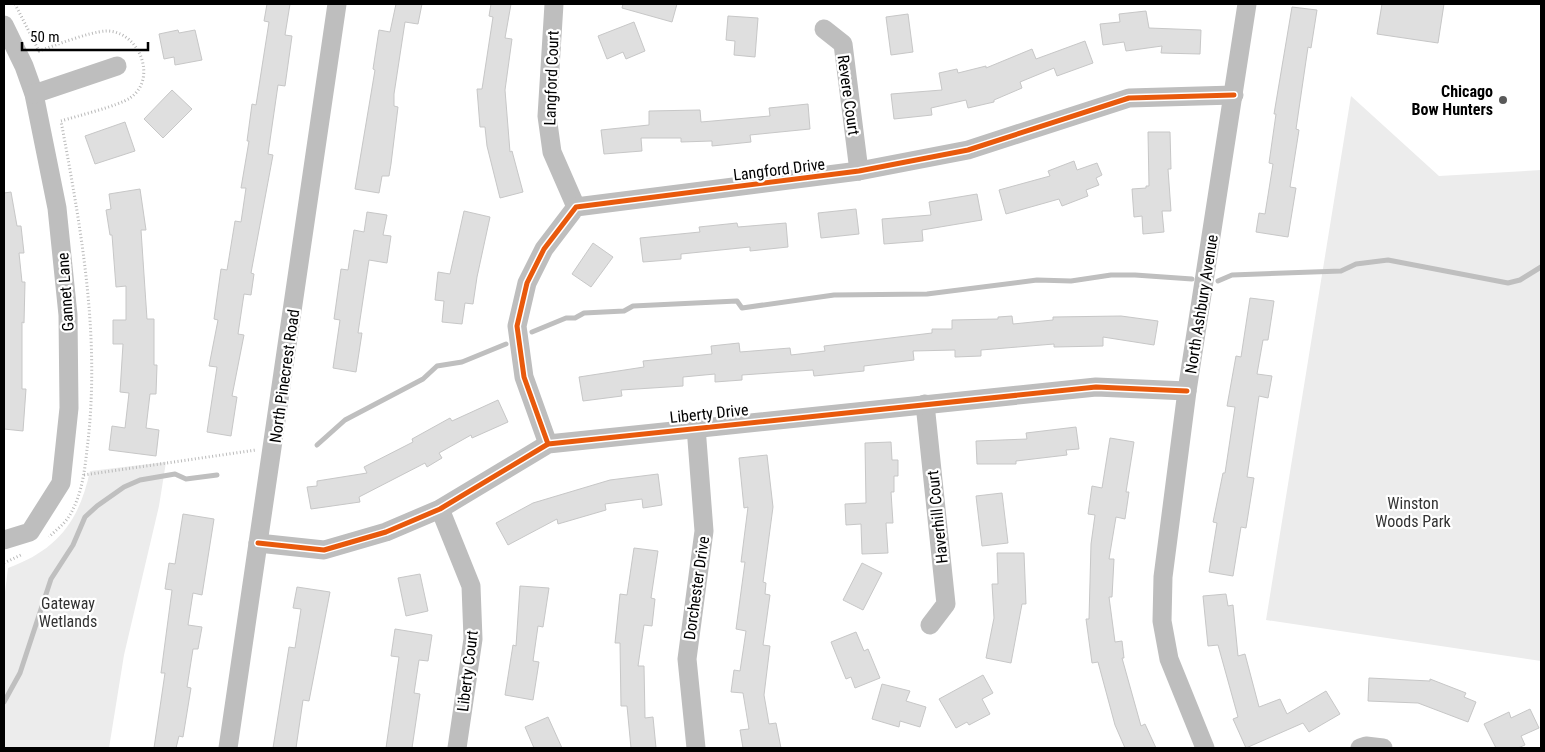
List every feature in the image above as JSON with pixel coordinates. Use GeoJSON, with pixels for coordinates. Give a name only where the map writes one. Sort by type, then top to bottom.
{"type":"FeatureCollection","features":[{"type":"Feature","properties":{"kind":"street","name":"North Pinecrest Road"},"geometry":{"type":"LineString","coordinates":[[228,748],[274,447],[337,4]]}},
{"type":"Feature","properties":{"kind":"street","name":"Langford Court"},"geometry":{"type":"LineString","coordinates":[[554,4],[547,116],[552,152],[576,207]]}},
{"type":"Feature","properties":{"kind":"street","name":"North Ashbury Avenue"},"geometry":{"type":"LineString","coordinates":[[1205,748],[1169,659],[1162,621],[1163,577],[1187,391],[1247,4]]}},
{"type":"Feature","properties":{"kind":"street","name":"Gannet Lane"},"geometry":{"type":"LineString","coordinates":[[4,25],[24,66],[34,94],[57,208],[68,315],[69,408],[61,483],[30,532],[4,540]]}},
{"type":"Feature","properties":{"kind":"street","name":"Revere Court"},"geometry":{"type":"LineString","coordinates":[[824,28],[843,44],[859,171]]}},
{"type":"Feature","properties":{"kind":"street"},"geometry":{"type":"LineString","coordinates":[[34,94],[117,66]]}},
{"type":"Feature","properties":{"kind":"street","name":"Langford Drive"},"geometry":{"type":"LineString","coordinates":[[576,207],[859,171],[968,150],[1129,98],[1234,95]]}},
{"type":"Feature","properties":{"kind":"street"},"geometry":{"type":"LineString","coordinates":[[548,444],[524,377],[517,326],[526,284],[544,248],[576,207]]}},
{"type":"Feature","properties":{"kind":"street","name":"Liberty Drive"},"geometry":{"type":"LineString","coordinates":[[258,543],[324,550],[386,532],[440,509],[548,444],[696,427],[1096,387],[1187,391]]}},
{"type":"Feature","properties":{"kind":"street","name":"Haverhill Court"},"geometry":{"type":"LineString","coordinates":[[925,404],[946,604],[930,625]]}},
{"type":"Feature","properties":{"kind":"street","name":"Dorchester Drive"},"geometry":{"type":"LineString","coordinates":[[696,427],[704,532],[687,658],[696,748]]}},
{"type":"Feature","properties":{"kind":"street","name":"Liberty Court"},"geometry":{"type":"LineString","coordinates":[[440,509],[471,586],[473,640],[457,748]]}},
{"type":"Feature","properties":{"kind":"street"},"geometry":{"type":"LineString","coordinates":[[1360,748],[1366,746],[1382,748]]}},
{"type":"Feature","properties":{"kind":"path"},"geometry":{"type":"LineString","coordinates":[[84,475],[274,447]]}},
{"type":"Feature","properties":{"kind":"green space","name":"Winston Woods Park"},"geometry":{"type":"Polygon","coordinates":[[[1351,96],[1439,176],[1541,170],[1541,661],[1266,620],[1351,96]]]}},
{"type":"Feature","properties":{"kind":"green space","name":"Gateway Wetlands"},"geometry":{"type":"Polygon","coordinates":[[[166,462],[159,506],[124,655],[109,748],[4,748],[4,600],[8,568],[40,552],[53,543],[63,532],[79,505],[90,471],[166,462]]]}},
{"type":"Feature","properties":{"kind":"building"},"geometry":{"type":"Polygon","coordinates":[[[267,4],[290,4],[285,35],[292,36],[285,86],[278,85],[268,154],[273,155],[251,273],[254,274],[251,295],[244,294],[238,334],[244,335],[232,396],[237,397],[231,436],[207,432],[217,367],[209,366],[218,320],[214,319],[221,269],[227,270],[235,221],[241,222],[246,188],[241,188],[249,141],[247,141],[252,104],[256,105],[269,22],[264,21],[267,4]]]}},
{"type":"Feature","properties":{"kind":"building"},"geometry":{"type":"Polygon","coordinates":[[[396,4],[422,4],[418,24],[405,22],[394,94],[394,106],[398,107],[391,164],[389,176],[382,176],[379,193],[355,189],[375,70],[373,69],[379,30],[390,32],[396,4]]]}},
{"type":"Feature","properties":{"kind":"building"},"geometry":{"type":"Polygon","coordinates":[[[491,4],[511,4],[505,38],[512,39],[505,90],[510,152],[512,151],[523,192],[500,198],[487,146],[485,127],[480,127],[477,89],[482,89],[493,17],[489,16],[491,4]]]}},
{"type":"Feature","properties":{"kind":"building"},"geometry":{"type":"Polygon","coordinates":[[[623,4],[677,4],[672,22],[622,8],[623,4]]]}},
{"type":"Feature","properties":{"kind":"building"},"geometry":{"type":"Polygon","coordinates":[[[1382,4],[1444,4],[1438,43],[1377,34],[1382,4]]]}},
{"type":"Feature","properties":{"kind":"building"},"geometry":{"type":"Polygon","coordinates":[[[1292,7],[1317,10],[1311,48],[1308,47],[1296,129],[1299,130],[1290,187],[1296,188],[1288,237],[1256,232],[1259,213],[1265,214],[1273,164],[1269,163],[1276,114],[1274,114],[1292,7]]]}},
{"type":"Feature","properties":{"kind":"building"},"geometry":{"type":"Polygon","coordinates":[[[1146,11],[1149,28],[1201,30],[1200,54],[1161,53],[1162,46],[1126,51],[1124,42],[1103,45],[1100,24],[1120,22],[1119,14],[1146,11]]]}},
{"type":"Feature","properties":{"kind":"building"},"geometry":{"type":"Polygon","coordinates":[[[908,14],[913,52],[891,55],[886,17],[908,14]]]}},
{"type":"Feature","properties":{"kind":"building"},"geometry":{"type":"Polygon","coordinates":[[[728,16],[758,18],[755,57],[734,55],[735,41],[726,40],[728,16]]]}},
{"type":"Feature","properties":{"kind":"building"},"geometry":{"type":"Polygon","coordinates":[[[634,22],[645,51],[626,59],[623,52],[607,59],[598,36],[634,22]]]}},
{"type":"Feature","properties":{"kind":"building"},"geometry":{"type":"Polygon","coordinates":[[[178,30],[179,33],[195,30],[202,60],[175,65],[174,57],[164,59],[159,34],[178,30]]]}},
{"type":"Feature","properties":{"kind":"building"},"geometry":{"type":"Polygon","coordinates":[[[1085,41],[1093,63],[1057,76],[1054,68],[1020,82],[1022,88],[994,100],[994,102],[968,108],[966,100],[931,108],[932,115],[894,119],[891,94],[942,90],[939,73],[957,69],[958,73],[986,66],[986,68],[1032,49],[1036,59],[1085,41]]]}},
{"type":"Feature","properties":{"kind":"building"},"geometry":{"type":"Polygon","coordinates":[[[172,90],[192,109],[163,138],[144,119],[172,90]]]}},
{"type":"Feature","properties":{"kind":"building"},"geometry":{"type":"Polygon","coordinates":[[[808,104],[810,129],[750,135],[751,142],[712,146],[712,141],[681,142],[681,138],[641,138],[642,151],[604,154],[601,130],[649,125],[649,111],[700,110],[701,122],[770,116],[769,108],[808,104]]]}},
{"type":"Feature","properties":{"kind":"building"},"geometry":{"type":"Polygon","coordinates":[[[125,122],[135,151],[95,164],[85,136],[125,122]]]}},
{"type":"Feature","properties":{"kind":"building"},"geometry":{"type":"Polygon","coordinates":[[[1148,132],[1170,132],[1171,169],[1168,169],[1171,211],[1162,211],[1164,232],[1143,234],[1142,216],[1134,217],[1132,189],[1149,186],[1148,132]]]}},
{"type":"Feature","properties":{"kind":"building"},"geometry":{"type":"Polygon","coordinates":[[[1074,161],[1077,170],[1097,163],[1102,175],[1096,178],[1099,185],[1086,190],[1088,196],[1062,206],[1059,199],[1006,214],[999,190],[1050,176],[1048,171],[1074,161]]]}},
{"type":"Feature","properties":{"kind":"building"},"geometry":{"type":"Polygon","coordinates":[[[140,189],[146,230],[141,230],[147,319],[154,319],[154,365],[157,365],[156,394],[150,394],[146,428],[159,430],[156,456],[109,450],[112,426],[125,428],[129,393],[120,392],[123,344],[113,344],[113,320],[126,320],[126,286],[116,287],[112,235],[110,235],[106,210],[111,209],[109,194],[140,189]]]}},
{"type":"Feature","properties":{"kind":"building"},"geometry":{"type":"Polygon","coordinates":[[[11,192],[17,226],[21,226],[24,253],[19,253],[22,282],[25,282],[24,323],[22,322],[22,389],[26,389],[23,431],[4,429],[4,193],[11,192]]]}},
{"type":"Feature","properties":{"kind":"building"},"geometry":{"type":"Polygon","coordinates":[[[977,194],[982,220],[922,230],[923,241],[884,244],[882,219],[931,215],[929,202],[977,194]]]}},
{"type":"Feature","properties":{"kind":"building"},"geometry":{"type":"Polygon","coordinates":[[[856,209],[859,234],[821,238],[818,213],[856,209]]]}},
{"type":"Feature","properties":{"kind":"building"},"geometry":{"type":"Polygon","coordinates":[[[464,211],[490,217],[473,304],[465,303],[462,324],[442,322],[444,301],[435,300],[438,272],[450,274],[464,211]]]}},
{"type":"Feature","properties":{"kind":"building"},"geometry":{"type":"Polygon","coordinates":[[[367,212],[387,215],[383,235],[391,236],[387,263],[369,260],[358,333],[362,333],[356,372],[333,368],[340,320],[334,319],[341,269],[348,270],[354,230],[364,232],[367,212]]]}},
{"type":"Feature","properties":{"kind":"building"},"geometry":{"type":"Polygon","coordinates":[[[737,223],[738,227],[786,223],[788,247],[750,251],[750,247],[681,254],[681,259],[643,262],[640,238],[700,232],[699,227],[737,223]]]}},
{"type":"Feature","properties":{"kind":"building"},"geometry":{"type":"Polygon","coordinates":[[[593,243],[613,257],[591,287],[572,274],[593,243]]]}},
{"type":"Feature","properties":{"kind":"building"},"geometry":{"type":"Polygon","coordinates":[[[1250,298],[1274,301],[1268,340],[1263,340],[1257,374],[1272,376],[1268,398],[1259,396],[1247,477],[1254,478],[1246,528],[1241,527],[1233,576],[1209,572],[1217,523],[1213,522],[1223,473],[1225,473],[1235,407],[1227,406],[1236,356],[1241,357],[1250,298]]]}},
{"type":"Feature","properties":{"kind":"building"},"geometry":{"type":"Polygon","coordinates":[[[1012,316],[1013,324],[1053,320],[1053,317],[1121,316],[1158,321],[1154,345],[1103,337],[1103,346],[1054,347],[1054,344],[981,350],[981,356],[955,357],[955,350],[913,351],[914,360],[864,366],[864,371],[814,376],[813,370],[742,375],[742,380],[715,382],[715,374],[683,377],[683,386],[621,390],[622,396],[583,401],[579,377],[644,367],[643,361],[712,354],[711,346],[739,343],[740,352],[790,348],[791,355],[825,351],[824,346],[932,333],[932,329],[952,329],[952,320],[998,319],[998,317],[1012,316]]]}},
{"type":"Feature","properties":{"kind":"building"},"geometry":{"type":"Polygon","coordinates":[[[498,400],[508,422],[472,438],[471,435],[439,453],[442,458],[427,467],[425,463],[359,497],[360,502],[311,509],[307,487],[317,486],[317,481],[367,473],[364,467],[413,442],[412,439],[450,418],[452,421],[498,400]]]}},
{"type":"Feature","properties":{"kind":"building"},"geometry":{"type":"Polygon","coordinates":[[[1076,427],[1079,449],[1066,450],[1067,455],[1016,461],[1016,464],[977,464],[976,441],[1027,439],[1026,433],[1076,427]]]}},
{"type":"Feature","properties":{"kind":"building"},"geometry":{"type":"Polygon","coordinates":[[[1110,438],[1134,442],[1126,492],[1129,492],[1125,519],[1116,517],[1109,559],[1114,559],[1112,597],[1109,597],[1115,642],[1122,641],[1124,658],[1122,658],[1141,726],[1145,724],[1156,748],[1125,748],[1115,725],[1098,662],[1092,663],[1086,619],[1089,619],[1091,544],[1095,515],[1088,514],[1092,486],[1102,488],[1110,438]]]}},
{"type":"Feature","properties":{"kind":"building"},"geometry":{"type":"Polygon","coordinates":[[[891,442],[892,460],[898,460],[898,476],[894,476],[894,492],[891,492],[893,523],[886,523],[888,553],[862,554],[861,524],[846,525],[845,504],[866,503],[865,443],[891,442]]]}},
{"type":"Feature","properties":{"kind":"building"},"geometry":{"type":"Polygon","coordinates":[[[767,455],[773,507],[763,582],[766,583],[765,594],[770,595],[763,645],[770,646],[764,695],[769,724],[776,723],[781,748],[743,748],[740,730],[749,729],[743,693],[731,692],[734,670],[740,671],[746,631],[736,629],[745,562],[741,562],[748,507],[744,508],[739,458],[767,455]]]}},
{"type":"Feature","properties":{"kind":"building"},"geometry":{"type":"Polygon","coordinates":[[[658,474],[662,505],[643,508],[642,499],[605,504],[606,510],[558,524],[557,519],[508,545],[496,523],[533,503],[610,480],[658,474]]]}},
{"type":"Feature","properties":{"kind":"building"},"geometry":{"type":"Polygon","coordinates":[[[1002,493],[1008,543],[982,546],[976,496],[1002,493]]]}},
{"type":"Feature","properties":{"kind":"building"},"geometry":{"type":"Polygon","coordinates":[[[183,514],[214,519],[202,595],[193,593],[188,625],[202,627],[198,649],[193,649],[187,687],[191,688],[183,737],[179,736],[176,748],[154,748],[165,673],[161,673],[172,590],[165,589],[169,563],[175,564],[183,514]]]}},
{"type":"Feature","properties":{"kind":"building"},"geometry":{"type":"Polygon","coordinates":[[[634,548],[658,551],[651,598],[655,599],[652,626],[644,625],[638,666],[644,666],[645,718],[653,717],[656,748],[631,748],[627,706],[621,706],[620,643],[615,643],[620,594],[627,595],[634,548]]]}},
{"type":"Feature","properties":{"kind":"building"},"geometry":{"type":"Polygon","coordinates":[[[997,553],[1024,553],[1026,604],[1022,604],[1011,663],[986,658],[994,618],[992,584],[998,584],[997,553]]]}},
{"type":"Feature","properties":{"kind":"building"},"geometry":{"type":"Polygon","coordinates":[[[862,563],[882,573],[863,610],[843,600],[862,563]]]}},
{"type":"Feature","properties":{"kind":"building"},"geometry":{"type":"Polygon","coordinates":[[[420,574],[428,611],[406,616],[398,578],[420,574]]]}},
{"type":"Feature","properties":{"kind":"building"},"geometry":{"type":"Polygon","coordinates":[[[520,586],[549,588],[543,627],[538,626],[533,661],[539,662],[533,700],[505,695],[513,645],[516,646],[520,586]]]}},
{"type":"Feature","properties":{"kind":"building"},"geometry":{"type":"Polygon","coordinates":[[[297,587],[330,592],[309,701],[303,700],[296,748],[273,748],[289,647],[295,648],[301,609],[293,608],[297,587]]]}},
{"type":"Feature","properties":{"kind":"building"},"geometry":{"type":"Polygon","coordinates":[[[1226,594],[1228,606],[1233,605],[1238,656],[1245,654],[1259,707],[1280,699],[1287,714],[1326,691],[1340,714],[1309,732],[1303,723],[1246,748],[1233,719],[1238,717],[1218,645],[1208,646],[1203,596],[1226,594]]]}},
{"type":"Feature","properties":{"kind":"building"},"geometry":{"type":"Polygon","coordinates":[[[395,629],[432,635],[428,661],[419,660],[414,693],[420,694],[412,748],[386,748],[399,657],[391,656],[395,629]]]}},
{"type":"Feature","properties":{"kind":"building"},"geometry":{"type":"Polygon","coordinates":[[[856,632],[864,651],[868,649],[880,678],[855,688],[851,677],[846,679],[831,642],[856,632]]]}},
{"type":"Feature","properties":{"kind":"building"},"geometry":{"type":"Polygon","coordinates":[[[983,675],[993,693],[982,699],[990,714],[969,725],[967,722],[956,728],[939,699],[983,675]]]}},
{"type":"Feature","properties":{"kind":"building"},"geometry":{"type":"Polygon","coordinates":[[[1369,678],[1430,681],[1430,679],[1466,693],[1464,697],[1476,702],[1468,722],[1418,703],[1368,701],[1369,678]]]}},
{"type":"Feature","properties":{"kind":"building"},"geometry":{"type":"Polygon","coordinates":[[[882,684],[910,691],[906,701],[926,707],[920,727],[900,721],[899,727],[872,719],[882,684]]]}},
{"type":"Feature","properties":{"kind":"building"},"geometry":{"type":"Polygon","coordinates":[[[1530,709],[1539,728],[1521,736],[1525,745],[1518,748],[1496,748],[1484,724],[1509,712],[1511,718],[1530,709]]]}},
{"type":"Feature","properties":{"kind":"building"},"geometry":{"type":"Polygon","coordinates":[[[548,717],[562,748],[534,748],[525,727],[548,717]]]}},
{"type":"Feature","properties":{"kind":"waterway"},"geometry":{"type":"LineString","coordinates":[[1218,281],[1232,275],[1341,271],[1356,264],[1388,260],[1508,283],[1520,280],[1541,267]]}},
{"type":"Feature","properties":{"kind":"waterway"},"geometry":{"type":"LineString","coordinates":[[532,332],[566,318],[575,318],[584,313],[624,311],[633,306],[737,301],[742,308],[834,295],[927,294],[1037,280],[1071,281],[1111,275],[1192,279]]}},
{"type":"Feature","properties":{"kind":"waterway"},"geometry":{"type":"LineString","coordinates":[[317,445],[345,420],[423,379],[437,366],[462,362],[506,344]]}},
{"type":"Feature","properties":{"kind":"waterway"},"geometry":{"type":"LineString","coordinates":[[4,702],[20,673],[51,579],[73,545],[85,517],[124,487],[140,480],[175,474],[186,479],[217,475]]}},
{"type":"Feature","properties":{"kind":"cycle path"},"geometry":{"type":"LineString","coordinates":[[548,444],[524,377],[517,326],[527,283],[544,249],[576,207],[859,171],[968,150],[1129,98],[1234,95]]}},
{"type":"Feature","properties":{"kind":"cycle path"},"geometry":{"type":"LineString","coordinates":[[258,543],[324,550],[386,532],[440,509],[548,444],[1096,387],[1187,391]]}},
{"type":"Feature","properties":{"kind":"place","name":"Chicago Bow Hunters"},"geometry":{"type":"Point","coordinates":[1503,100]}}]}
